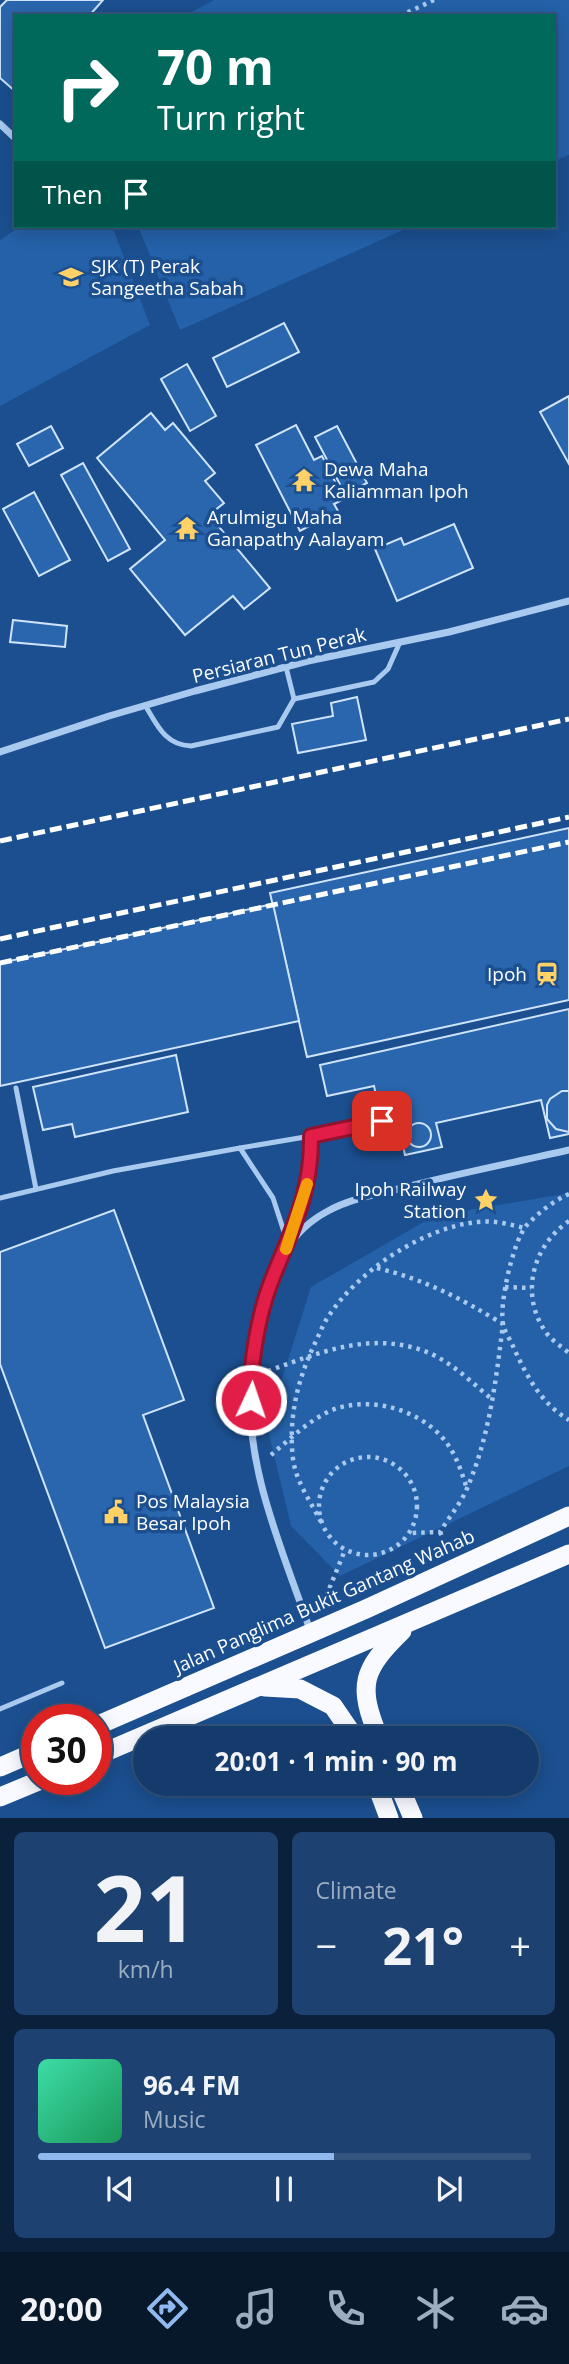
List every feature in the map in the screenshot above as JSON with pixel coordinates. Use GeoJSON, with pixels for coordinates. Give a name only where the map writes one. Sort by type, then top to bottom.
{"type":"FeatureCollection","features":[{"type":"Feature","properties":{"kind":"highway","name":"Jalan Panglima Bukit Gantang Wahab"},"geometry":{"type":"LineString","coordinates":[[112,1719],[311,1633],[569,1516]]}},
{"type":"Feature","properties":{"kind":"highway"},"geometry":{"type":"LineString","coordinates":[[112,1749],[569,1554]]}},
{"type":"Feature","properties":{"kind":"highway"},"geometry":{"type":"LineString","coordinates":[[375,1726],[365,1691],[372,1664],[410,1623]]}},
{"type":"Feature","properties":{"kind":"highway"},"geometry":{"type":"LineString","coordinates":[[260,1687],[300,1689],[333,1706],[347,1726]]}},
{"type":"Feature","properties":{"kind":"highway"},"geometry":{"type":"LineString","coordinates":[[0,1767],[21,1758]]}},
{"type":"Feature","properties":{"kind":"highway"},"geometry":{"type":"LineString","coordinates":[[0,1797],[21,1788]]}},
{"type":"Feature","properties":{"kind":"highway"},"geometry":{"type":"LineString","coordinates":[[380,1796],[388,1818]]}},
{"type":"Feature","properties":{"kind":"highway"},"geometry":{"type":"LineString","coordinates":[[404,1796],[413,1818]]}},
{"type":"Feature","properties":{"kind":"street"},"geometry":{"type":"LineString","coordinates":[[0,124],[14,137]]}},
{"type":"Feature","properties":{"kind":"street","name":"Persiaran Tun Perak"},"geometry":{"type":"LineString","coordinates":[[0,752],[145,705],[286,667],[449,632],[569,601]]}},
{"type":"Feature","properties":{"kind":"street"},"geometry":{"type":"LineString","coordinates":[[311,1633],[271,1517],[257,1467],[251,1422],[251,1378],[257,1336],[270,1284],[288,1244],[307,1225],[346,1202],[569,1150]]}},
{"type":"Feature","properties":{"kind":"lane"},"geometry":{"type":"LineString","coordinates":[[294,699],[374,682],[388,669],[400,642]]}},
{"type":"Feature","properties":{"kind":"lane"},"geometry":{"type":"LineString","coordinates":[[145,705],[160,731],[171,742],[181,746],[278,727],[294,699],[286,667]]}},
{"type":"Feature","properties":{"kind":"lane"},"geometry":{"type":"LineString","coordinates":[[16,1088],[36,1189]]}},
{"type":"Feature","properties":{"kind":"lane"},"geometry":{"type":"LineString","coordinates":[[0,1198],[114,1171],[382,1121]]}},
{"type":"Feature","properties":{"kind":"lane"},"geometry":{"type":"LineString","coordinates":[[288,1244],[304,1197],[311,1165],[311,1136]]}},
{"type":"Feature","properties":{"kind":"lane"},"geometry":{"type":"LineString","coordinates":[[240,1148],[273,1198],[288,1244]]}},
{"type":"Feature","properties":{"kind":"lane"},"geometry":{"type":"LineString","coordinates":[[0,1709],[62,1683]]}},
{"type":"Feature","properties":{"kind":"path"},"geometry":{"type":"LineString","coordinates":[[404,14],[434,0]]}},
{"type":"Feature","properties":{"kind":"path"},"geometry":{"type":"LineString","coordinates":[[410,1533],[440,1532],[467,1489],[484,1442],[494,1401],[505,1287],[512,1256],[524,1228],[546,1207],[569,1194]]}},
{"type":"Feature","properties":{"kind":"path"},"geometry":{"type":"LineString","coordinates":[[321,1522],[319,1502],[324,1483],[337,1468],[354,1459],[374,1457],[392,1463],[407,1477],[416,1494],[417,1514],[410,1533],[398,1546],[381,1554],[362,1556],[345,1550],[330,1538],[321,1522],[300,1483],[293,1461],[293,1409],[309,1357],[328,1317],[350,1291],[376,1268],[413,1242],[446,1228],[478,1222],[500,1222],[524,1228]]}},
{"type":"Feature","properties":{"kind":"path"},"geometry":{"type":"LineString","coordinates":[[569,1222],[547,1240],[535,1262],[531,1288],[536,1314],[549,1336],[569,1353]]}},
{"type":"Feature","properties":{"kind":"path"},"geometry":{"type":"LineString","coordinates":[[376,1268],[428,1282],[503,1324],[521,1364],[539,1394],[569,1420]]}},
{"type":"Feature","properties":{"kind":"path"},"geometry":{"type":"LineString","coordinates":[[505,1287],[531,1288]]}},
{"type":"Feature","properties":{"kind":"path"},"geometry":{"type":"LineString","coordinates":[[251,1378],[336,1347],[397,1345],[425,1351],[454,1368],[494,1401]]}},
{"type":"Feature","properties":{"kind":"path"},"geometry":{"type":"LineString","coordinates":[[257,1467],[312,1421],[333,1410],[363,1404],[394,1408],[423,1420],[442,1437],[456,1458],[467,1489]]}},
{"type":"Feature","properties":{"kind":"path"},"geometry":{"type":"LineString","coordinates":[[311,1633],[345,1550]]}},
{"type":"Feature","properties":{"kind":"shaded area"},"geometry":{"type":"Polygon","coordinates":[[[214,0],[569,0],[569,155],[556,161],[556,14],[188,14],[214,0]]]}},
{"type":"Feature","properties":{"kind":"shaded area","name":"SJK (T) Perak Sangeetha Sabah"},"geometry":{"type":"Polygon","coordinates":[[[18,228],[113,228],[150,325],[0,406],[0,240],[18,228]]]}},
{"type":"Feature","properties":{"kind":"shaded area"},"geometry":{"type":"Polygon","coordinates":[[[139,228],[408,228],[180,330],[139,228]]]}},
{"type":"Feature","properties":{"kind":"shaded area"},"geometry":{"type":"Polygon","coordinates":[[[569,1193],[569,1466],[340,1576],[291,1526],[267,1426],[311,1287],[434,1216],[569,1193]]]}},
{"type":"Feature","properties":{"kind":"building"},"geometry":{"type":"Polygon","coordinates":[[[7,0],[103,0],[91,14],[14,14],[14,90],[0,78],[0,7],[7,0]]]}},
{"type":"Feature","properties":{"kind":"building"},"geometry":{"type":"Polygon","coordinates":[[[284,323],[299,352],[227,387],[213,358],[284,323]]]}},
{"type":"Feature","properties":{"kind":"building"},"geometry":{"type":"Polygon","coordinates":[[[187,364],[216,416],[190,431],[161,379],[187,364]]]}},
{"type":"Feature","properties":{"kind":"building"},"geometry":{"type":"Polygon","coordinates":[[[569,396],[569,464],[540,412],[569,396]]]}},
{"type":"Feature","properties":{"kind":"building","name":"Arulmigu Maha Ganapathy Aalayam"},"geometry":{"type":"Polygon","coordinates":[[[151,413],[165,430],[173,423],[215,473],[205,481],[224,503],[209,515],[270,588],[244,609],[233,596],[185,635],[130,569],[165,540],[97,458],[151,413]]]}},
{"type":"Feature","properties":{"kind":"building","name":"Dewa Maha Kaliamman Ipoh"},"geometry":{"type":"Polygon","coordinates":[[[296,425],[314,460],[322,456],[344,499],[334,504],[338,511],[300,531],[256,445],[296,425]]]}},
{"type":"Feature","properties":{"kind":"building"},"geometry":{"type":"Polygon","coordinates":[[[51,426],[63,448],[29,466],[17,444],[51,426]]]}},
{"type":"Feature","properties":{"kind":"building"},"geometry":{"type":"Polygon","coordinates":[[[337,426],[367,483],[345,494],[315,437],[337,426]]]}},
{"type":"Feature","properties":{"kind":"building"},"geometry":{"type":"Polygon","coordinates":[[[83,463],[130,549],[108,561],[61,475],[83,463]]]}},
{"type":"Feature","properties":{"kind":"building"},"geometry":{"type":"Polygon","coordinates":[[[34,492],[70,560],[39,576],[3,509],[34,492]]]}},
{"type":"Feature","properties":{"kind":"building"},"geometry":{"type":"Polygon","coordinates":[[[454,524],[473,568],[397,601],[375,549],[401,538],[404,545],[454,524]]]}},
{"type":"Feature","properties":{"kind":"building"},"geometry":{"type":"Polygon","coordinates":[[[13,620],[67,626],[65,647],[10,642],[13,620]]]}},
{"type":"Feature","properties":{"kind":"building"},"geometry":{"type":"Polygon","coordinates":[[[357,697],[366,740],[298,753],[292,724],[333,716],[331,703],[357,697]]]}},
{"type":"Feature","properties":{"kind":"building"},"geometry":{"type":"Polygon","coordinates":[[[569,828],[569,1000],[307,1057],[270,893],[569,828]]]}},
{"type":"Feature","properties":{"kind":"building"},"geometry":{"type":"Polygon","coordinates":[[[273,904],[299,1021],[0,1086],[0,963],[273,904]]]}},
{"type":"Feature","properties":{"kind":"building"},"geometry":{"type":"Polygon","coordinates":[[[569,1009],[569,1134],[550,1138],[541,1100],[436,1123],[442,1147],[405,1155],[400,1132],[385,1136],[374,1086],[327,1096],[320,1065],[569,1009]]]}},
{"type":"Feature","properties":{"kind":"building"},"geometry":{"type":"Polygon","coordinates":[[[176,1055],[188,1112],[75,1137],[72,1124],[43,1130],[33,1087],[176,1055]]]}},
{"type":"Feature","properties":{"kind":"building"},"geometry":{"type":"Polygon","coordinates":[[[562,1091],[569,1091],[569,1132],[556,1129],[547,1119],[550,1099],[562,1091]]]}},
{"type":"Feature","properties":{"kind":"building"},"geometry":{"type":"Polygon","coordinates":[[[419,1123],[430,1130],[431,1135],[424,1146],[419,1147],[408,1140],[407,1135],[414,1124],[419,1123]]]}},
{"type":"Feature","properties":{"kind":"building","name":"Pos Malaysia Besar Ipoh"},"geometry":{"type":"Polygon","coordinates":[[[114,1210],[184,1400],[143,1415],[214,1608],[105,1648],[0,1364],[0,1252],[114,1210]]]}},
{"type":"Feature","properties":{"kind":"railway"},"geometry":{"type":"LineString","coordinates":[[0,841],[569,719]]}},
{"type":"Feature","properties":{"kind":"railway"},"geometry":{"type":"LineString","coordinates":[[0,939],[569,817]]}},
{"type":"Feature","properties":{"kind":"railway"},"geometry":{"type":"LineString","coordinates":[[0,963],[569,842]]}},
{"type":"Feature","properties":{"kind":"slow traffic"},"geometry":{"type":"LineString","coordinates":[[286,1249],[307,1184]]}},
{"type":"Feature","properties":{"kind":"place","name":"SJK (T) Perak Sangeetha Sabah"},"geometry":{"type":"Point","coordinates":[71,277]}},
{"type":"Feature","properties":{"kind":"place","name":"Dewa Maha Kaliamman Ipoh"},"geometry":{"type":"Point","coordinates":[304,480]}},
{"type":"Feature","properties":{"kind":"place","name":"Arulmigu Maha Ganapathy Aalayam"},"geometry":{"type":"Point","coordinates":[187,528]}},
{"type":"Feature","properties":{"kind":"place","name":"Ipoh"},"geometry":{"type":"Point","coordinates":[547,974]}},
{"type":"Feature","properties":{"kind":"place","name":"Ipoh Railway Station"},"geometry":{"type":"Point","coordinates":[486,1200]}},
{"type":"Feature","properties":{"kind":"place","name":"Pos Malaysia Besar Ipoh"},"geometry":{"type":"Point","coordinates":[116,1512]}},
{"type":"Feature","properties":{"kind":"route"},"geometry":{"type":"LineString","coordinates":[[251,1400],[257,1336],[270,1284],[288,1244],[304,1197],[311,1165],[311,1136],[382,1121]]}}]}
